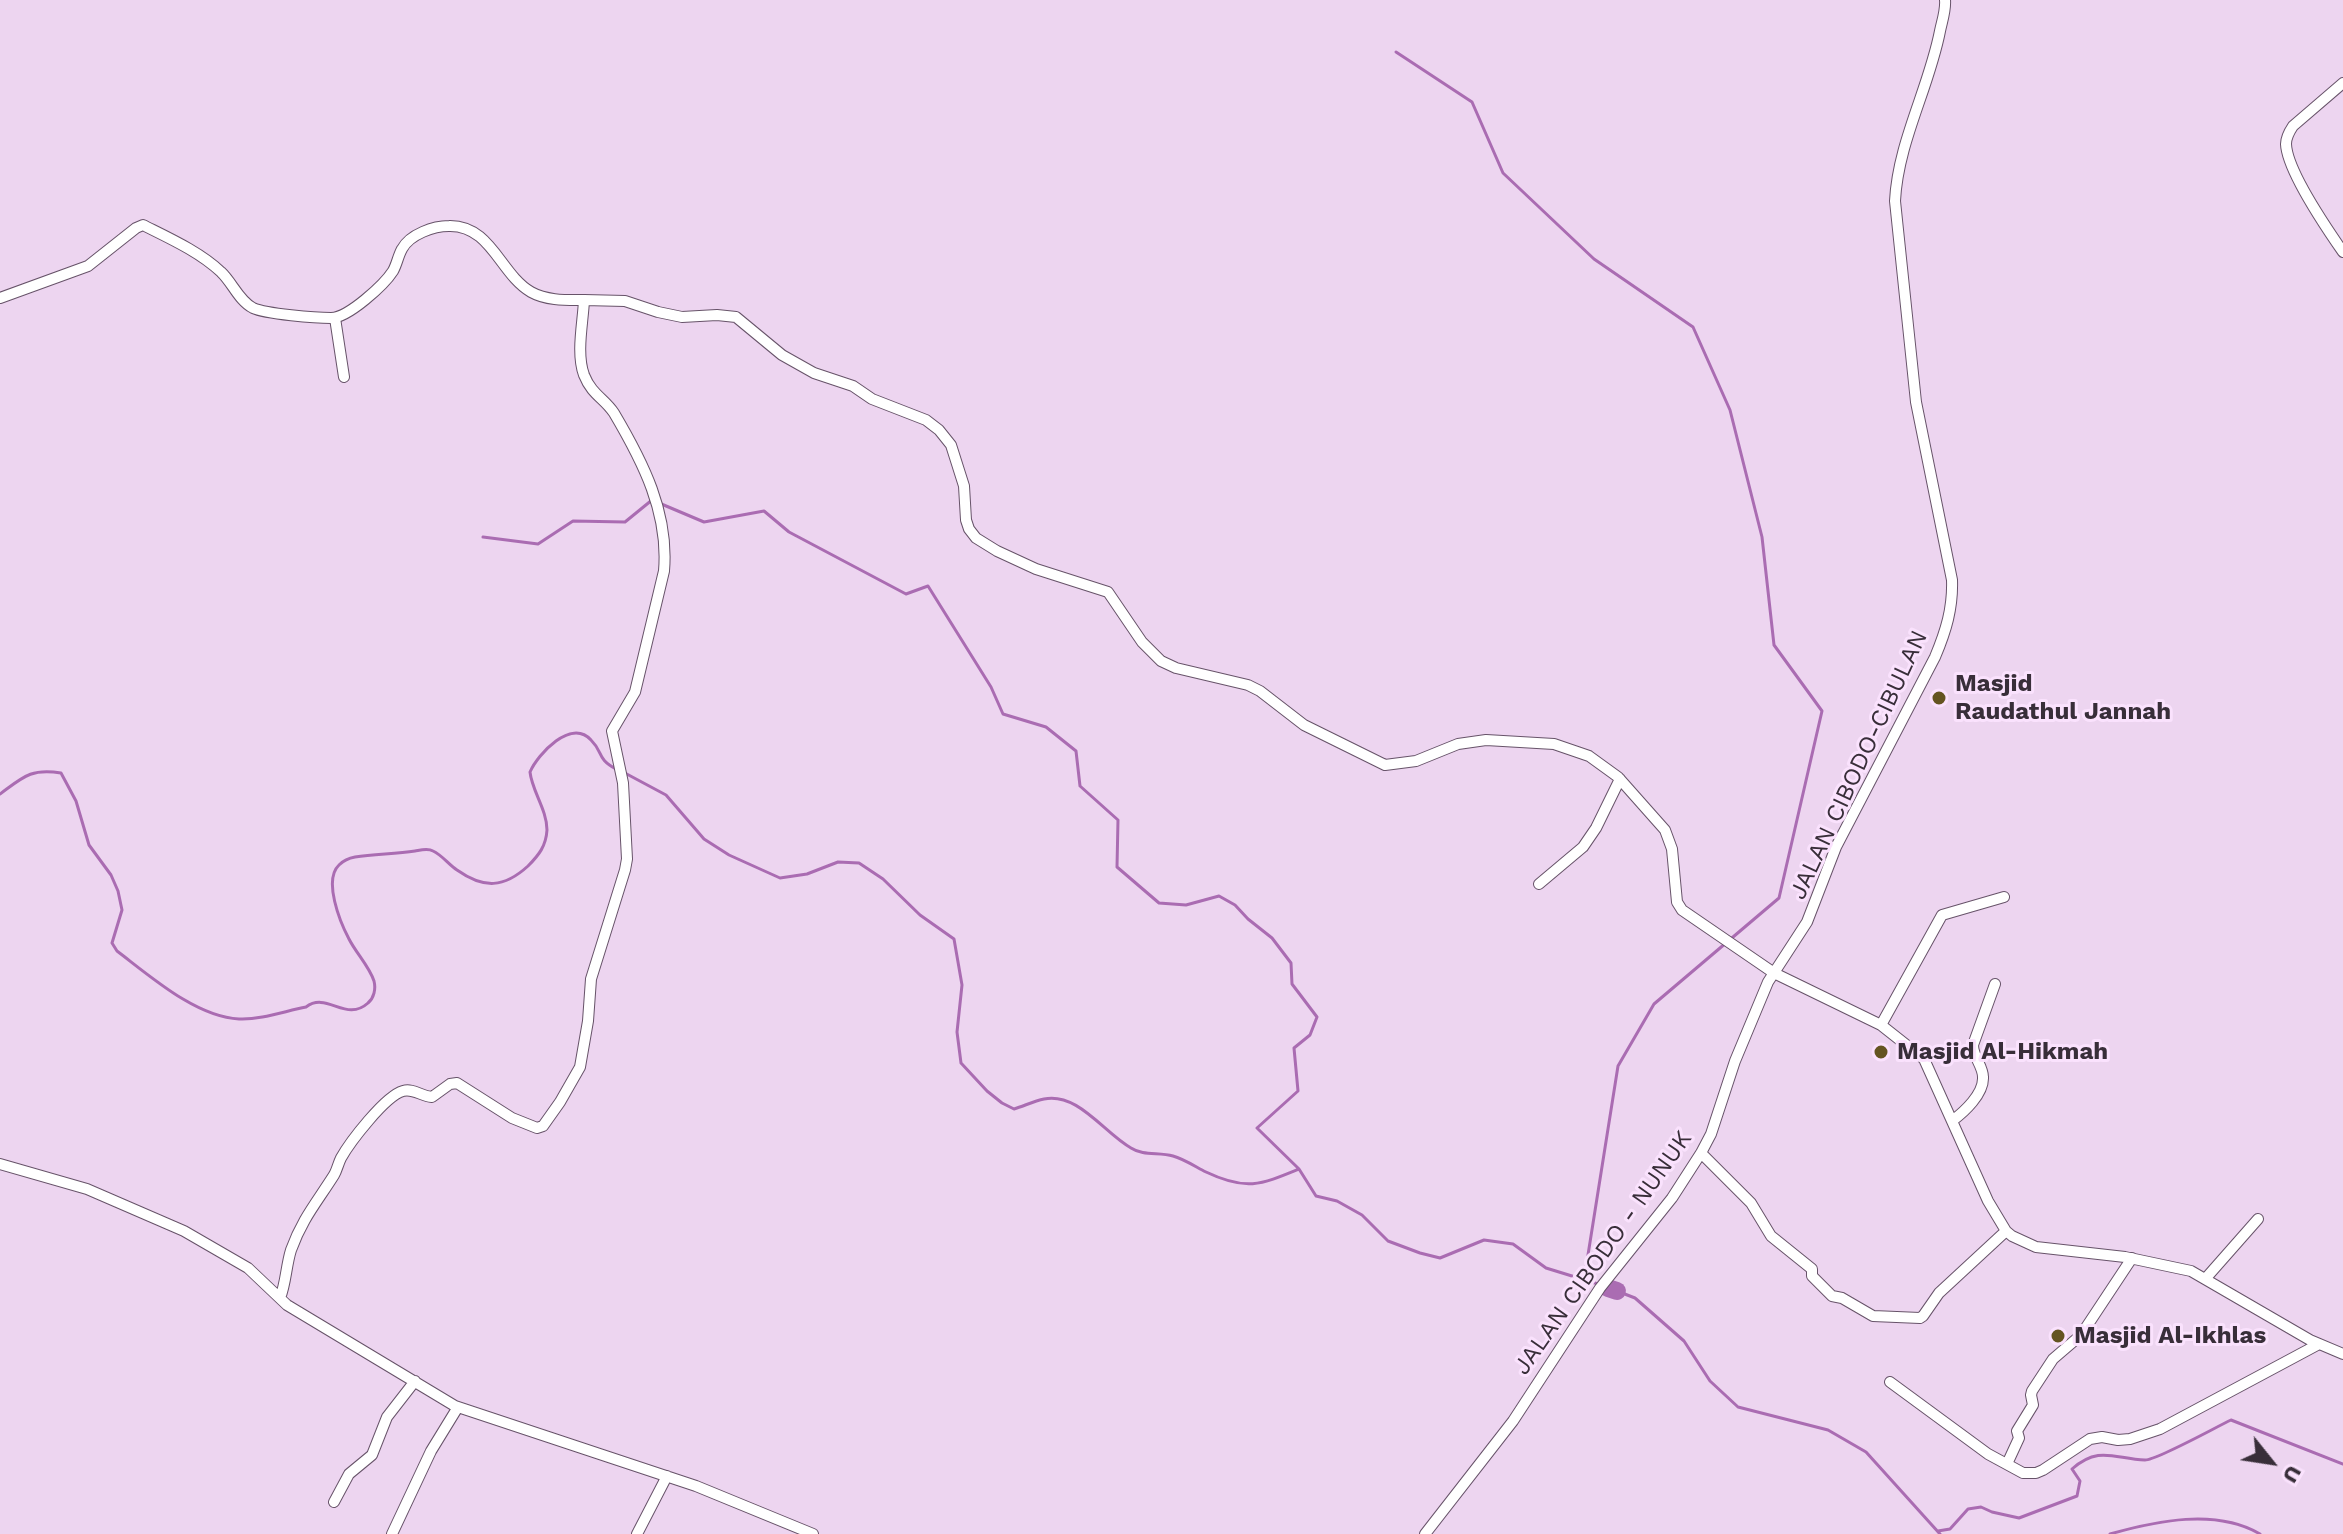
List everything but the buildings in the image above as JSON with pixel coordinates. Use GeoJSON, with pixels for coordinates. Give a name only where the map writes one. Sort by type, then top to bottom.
{"type":"FeatureCollection","features":[{"type":"Feature","properties":{"kind":"street","name":"JALAN CIBODO-CIBULAN"},"geometry":{"type":"LineString","coordinates":[[1774,973],[1807,922],[1836,847],[1935,657],[1951,608],[1952,580],[1916,402],[1895,201],[1896,182],[1906,141],[1937,53],[1945,0]]}},
{"type":"Feature","properties":{"kind":"street"},"geometry":{"type":"LineString","coordinates":[[2343,83],[2293,126],[2287,135],[2287,149],[2300,182],[2343,252]]}},
{"type":"Feature","properties":{"kind":"street"},"geometry":{"type":"LineString","coordinates":[[0,298],[88,266],[143,225],[204,258],[254,308],[335,318],[344,315],[385,280],[394,269],[406,242],[436,227],[452,225],[479,235],[514,277],[534,294],[551,299],[625,301],[682,317],[736,317],[782,355],[814,373],[853,386],[879,403],[926,420],[947,438],[964,486],[966,520],[972,534],[997,551],[1036,569],[1108,592],[1142,642],[1161,661],[1176,668],[1248,685],[1304,725],[1385,765],[1416,761],[1458,744],[1486,740],[1554,744],[1595,760],[1620,779],[1668,835],[1675,895],[1680,909],[1774,973],[1881,1025],[1924,1059],[1988,1201],[2006,1231],[2036,1247],[2132,1258],[2191,1271],[2319,1344],[2343,1354]]}},
{"type":"Feature","properties":{"kind":"street"},"geometry":{"type":"LineString","coordinates":[[280,1298],[291,1250],[312,1205],[357,1134],[396,1093],[412,1090],[432,1097],[450,1084],[457,1083],[512,1118],[537,1128],[543,1126],[560,1102],[580,1067],[591,979],[625,870],[627,843],[623,783],[612,731],[635,692],[666,556],[655,493],[613,412],[594,394],[583,372],[584,300]]}},
{"type":"Feature","properties":{"kind":"street"},"geometry":{"type":"LineString","coordinates":[[335,318],[344,377]]}},
{"type":"Feature","properties":{"kind":"street"},"geometry":{"type":"LineString","coordinates":[[1539,884],[1583,847],[1620,779]]}},
{"type":"Feature","properties":{"kind":"street"},"geometry":{"type":"LineString","coordinates":[[1881,1025],[1942,915],[2004,897]]}},
{"type":"Feature","properties":{"kind":"street","name":"JALAN CIBODO - NUNUK"},"geometry":{"type":"LineString","coordinates":[[1425,1534],[1513,1421],[1600,1288],[1672,1198],[1701,1153],[1711,1134],[1740,1048],[1774,973]]}},
{"type":"Feature","properties":{"kind":"street"},"geometry":{"type":"LineString","coordinates":[[1952,1121],[1975,1098],[1983,1081],[1973,1045],[1995,984]]}},
{"type":"Feature","properties":{"kind":"street"},"geometry":{"type":"LineString","coordinates":[[1701,1153],[1751,1203],[1771,1236],[1812,1269],[1812,1276],[1830,1295],[1842,1298],[1873,1316],[1923,1316],[1939,1293],[2006,1231]]}},
{"type":"Feature","properties":{"kind":"street"},"geometry":{"type":"LineString","coordinates":[[0,1164],[87,1189],[184,1231],[248,1268],[296,1310],[458,1407],[667,1476],[786,1529],[813,1534]]}},
{"type":"Feature","properties":{"kind":"street"},"geometry":{"type":"LineString","coordinates":[[2206,1278],[2258,1219]]}},
{"type":"Feature","properties":{"kind":"street"},"geometry":{"type":"LineString","coordinates":[[2007,1464],[2020,1436],[2017,1431],[2033,1405],[2032,1391],[2053,1359],[2081,1335],[2132,1258]]}},
{"type":"Feature","properties":{"kind":"street"},"geometry":{"type":"LineString","coordinates":[[1890,1382],[1988,1454],[2023,1473],[2036,1473],[2090,1439],[2102,1437],[2118,1440],[2144,1436],[2319,1344]]}},
{"type":"Feature","properties":{"kind":"street"},"geometry":{"type":"LineString","coordinates":[[334,1502],[349,1474],[372,1455],[387,1417],[415,1381]]}},
{"type":"Feature","properties":{"kind":"street"},"geometry":{"type":"LineString","coordinates":[[392,1534],[431,1451],[458,1407]]}},
{"type":"Feature","properties":{"kind":"street"},"geometry":{"type":"LineString","coordinates":[[637,1534],[667,1476]]}},
{"type":"Feature","properties":{"kind":"waterway"},"geometry":{"type":"LineString","coordinates":[[1396,52],[1472,102],[1503,173],[1594,259],[1693,327],[1730,410],[1762,537],[1774,645],[1822,711],[1779,898],[1654,1004],[1618,1066],[1584,1280]]}},
{"type":"Feature","properties":{"kind":"waterway"},"geometry":{"type":"LineString","coordinates":[[483,537],[538,544],[573,521],[625,522],[652,500]]}},
{"type":"Feature","properties":{"kind":"waterway"},"geometry":{"type":"LineString","coordinates":[[659,503],[704,522],[764,511],[789,532],[906,594],[928,586],[991,687],[1003,714],[1046,727],[1076,751],[1080,786],[1118,820],[1117,867],[1159,903],[1186,905],[1219,896],[1235,905],[1272,938],[1291,963],[1292,984],[1317,1017],[1310,1035],[1294,1048],[1298,1091],[1257,1128],[1299,1169],[1316,1196],[1337,1201],[1362,1215],[1388,1241],[1420,1253],[1440,1258],[1484,1240],[1513,1244],[1546,1268],[1598,1284]]}},
{"type":"Feature","properties":{"kind":"waterway"},"geometry":{"type":"LineString","coordinates":[[0,794],[28,775],[61,773],[76,801],[89,845],[111,875],[118,891],[122,910],[112,943],[117,951],[190,1003],[223,1017],[247,1019],[321,1002],[352,1010],[372,999],[374,981],[349,939],[335,901],[334,872],[342,862],[355,857],[429,850],[476,880],[494,883],[511,879],[539,854],[545,841],[546,823],[530,772],[540,756],[565,736],[583,734],[595,745],[605,762],[616,769]]}},
{"type":"Feature","properties":{"kind":"waterway"},"geometry":{"type":"LineString","coordinates":[[623,772],[666,795],[704,839],[729,855],[780,878],[807,874],[838,862],[859,863],[883,879],[920,915],[954,939],[962,985],[957,1032],[961,1063],[1002,1103],[1014,1109],[1044,1099],[1056,1098],[1068,1102],[1136,1150],[1177,1157],[1232,1182],[1253,1184],[1299,1169]]}},
{"type":"Feature","properties":{"kind":"waterway"},"geometry":{"type":"LineString","coordinates":[[1608,1288],[1617,1291]]}},
{"type":"Feature","properties":{"kind":"waterway"},"geometry":{"type":"LineString","coordinates":[[1617,1291],[1635,1298],[1684,1341],[1710,1381],[1738,1407],[1828,1430],[1866,1452],[1940,1534]]}},
{"type":"Feature","properties":{"kind":"waterway"},"geometry":{"type":"LineString","coordinates":[[1938,1531],[1950,1529],[1968,1509],[1981,1507],[2019,1518],[2077,1496],[2080,1481],[2072,1469],[2091,1457],[2107,1455],[2152,1459],[2231,1420],[2343,1464]]}},
{"type":"Feature","properties":{"kind":"waterway"},"geometry":{"type":"LineString","coordinates":[[2110,1534],[2186,1519],[2224,1521],[2260,1534]]}},
{"type":"Feature","properties":{"kind":"place","name":"Masjid Raudathul Jannah"},"geometry":{"type":"Point","coordinates":[1939,698]}},
{"type":"Feature","properties":{"kind":"place","name":"Masjid Al-Hikmah"},"geometry":{"type":"Point","coordinates":[1881,1052]}},
{"type":"Feature","properties":{"kind":"place","name":"Masjid Al-Ikhlas"},"geometry":{"type":"Point","coordinates":[2058,1336]}}]}
